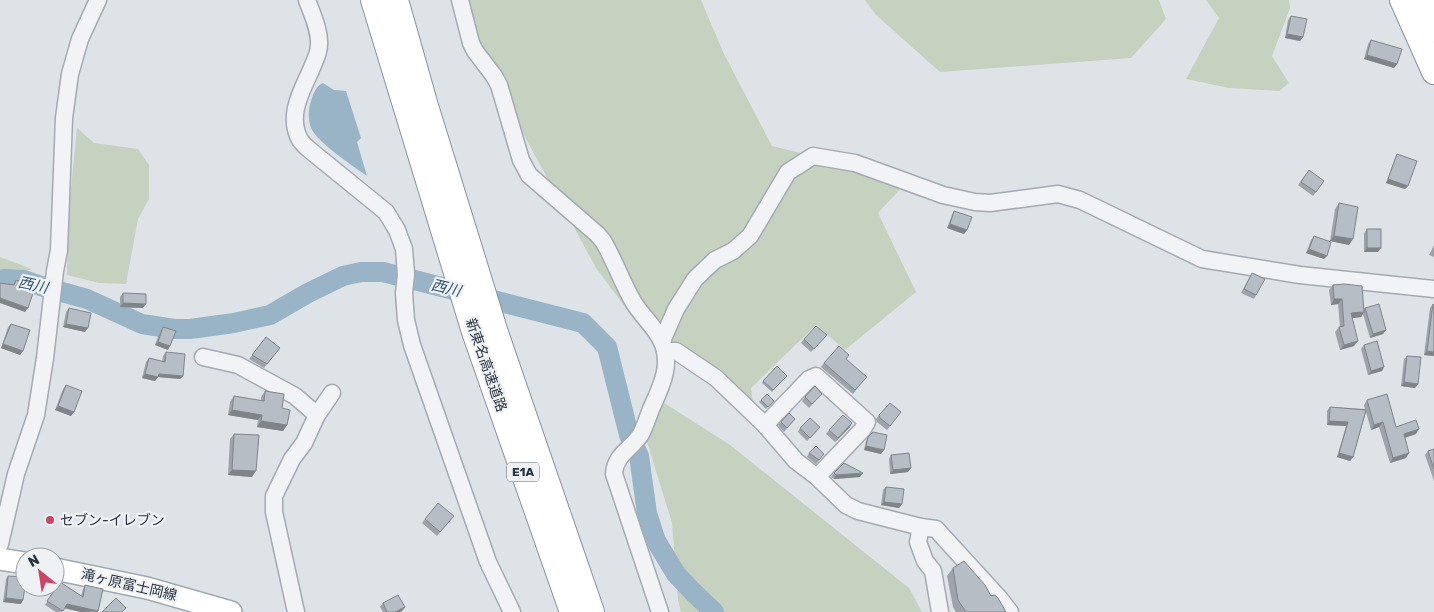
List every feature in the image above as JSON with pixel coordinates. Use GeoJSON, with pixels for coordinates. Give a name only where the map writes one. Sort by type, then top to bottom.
{"type":"FeatureCollection","features":[{"type":"Feature","properties":{"kind":"highway","name":"新東名高速道路"},"geometry":{"type":"LineString","coordinates":[[373,0],[462,259],[572,612]]}},
{"type":"Feature","properties":{"kind":"highway","name":"新東名高速道路"},"geometry":{"type":"LineString","coordinates":[[396,0],[426,106],[462,259]]}},
{"type":"Feature","properties":{"kind":"highway"},"geometry":{"type":"LineString","coordinates":[[1402,0],[1434,72]]}},
{"type":"Feature","properties":{"kind":"highway"},"geometry":{"type":"LineString","coordinates":[[1421,0],[1434,30]]}},
{"type":"Feature","properties":{"kind":"highway","name":"新東名高速道路"},"geometry":{"type":"LineString","coordinates":[[485,332],[592,612]]}},
{"type":"Feature","properties":{"kind":"main road"},"geometry":{"type":"LineString","coordinates":[[0,559],[15,561]]}},
{"type":"Feature","properties":{"kind":"main road","name":"滝ヶ原富士岡線"},"geometry":{"type":"LineString","coordinates":[[65,571],[147,588],[230,612]]}},
{"type":"Feature","properties":{"kind":"street"},"geometry":{"type":"LineString","coordinates":[[0,544],[16,474],[36,415],[46,358],[54,271],[59,250],[64,118],[70,74],[80,40],[98,0]]}},
{"type":"Feature","properties":{"kind":"street"},"geometry":{"type":"LineString","coordinates":[[307,0],[316,26],[319,44],[317,57],[298,98],[295,112],[296,128],[300,140],[386,212],[398,230],[404,249],[406,320],[412,345],[488,562],[512,612]]}},
{"type":"Feature","properties":{"kind":"street"},"geometry":{"type":"LineString","coordinates":[[460,0],[475,52],[491,71],[499,85],[525,168],[534,180],[603,241],[635,305],[657,332],[663,346],[666,360],[663,381],[640,434],[616,462],[614,474],[660,612]]}},
{"type":"Feature","properties":{"kind":"street"},"geometry":{"type":"LineString","coordinates":[[663,346],[676,309],[695,280],[715,260],[733,251],[750,236],[788,172],[813,156],[855,162],[943,195],[975,202],[990,203],[1058,194],[1080,200],[1202,259],[1300,275],[1434,289]]}},
{"type":"Feature","properties":{"kind":"street"},"geometry":{"type":"LineString","coordinates":[[663,346],[676,351],[716,378],[765,425],[796,461],[846,504],[858,511],[936,529],[1010,612]]}},
{"type":"Feature","properties":{"kind":"street"},"geometry":{"type":"LineString","coordinates":[[203,357],[238,365],[294,396],[317,415]]}},
{"type":"Feature","properties":{"kind":"street"},"geometry":{"type":"LineString","coordinates":[[765,425],[809,379],[816,376],[867,422],[862,430],[817,478]]}},
{"type":"Feature","properties":{"kind":"street"},"geometry":{"type":"LineString","coordinates":[[296,612],[274,512],[274,496],[292,459],[304,443],[317,415],[332,393]]}},
{"type":"Feature","properties":{"kind":"street"},"geometry":{"type":"LineString","coordinates":[[922,527],[918,542],[925,561],[933,571],[940,612]]}},
{"type":"Feature","properties":{"kind":"green space"},"geometry":{"type":"Polygon","coordinates":[[[468,0],[701,0],[723,52],[772,146],[813,156],[903,186],[878,213],[916,292],[845,350],[816,325],[751,388],[755,416],[676,345],[653,333],[644,332],[596,268],[485,63],[468,0]]]}},
{"type":"Feature","properties":{"kind":"green space"},"geometry":{"type":"Polygon","coordinates":[[[865,0],[1159,0],[1166,19],[1131,58],[940,72],[876,15],[865,0]]]}},
{"type":"Feature","properties":{"kind":"green space"},"geometry":{"type":"Polygon","coordinates":[[[1206,0],[1289,0],[1290,8],[1272,56],[1289,83],[1279,91],[1229,88],[1186,79],[1219,18],[1206,0]]]}},
{"type":"Feature","properties":{"kind":"green space"},"geometry":{"type":"Polygon","coordinates":[[[77,128],[94,143],[138,149],[149,165],[149,199],[138,219],[126,284],[99,283],[67,275],[68,219],[77,128]]]}},
{"type":"Feature","properties":{"kind":"green space"},"geometry":{"type":"Polygon","coordinates":[[[0,257],[32,269],[0,280],[0,257]]]}},
{"type":"Feature","properties":{"kind":"green space"},"geometry":{"type":"Polygon","coordinates":[[[658,399],[730,445],[909,588],[922,612],[681,612],[678,600],[672,523],[645,435],[658,399]]]}},
{"type":"Feature","properties":{"kind":"water"},"geometry":{"type":"Polygon","coordinates":[[[323,83],[334,90],[346,91],[361,138],[357,142],[367,176],[328,147],[311,128],[309,118],[310,104],[315,90],[323,83]]]}},
{"type":"Feature","properties":{"kind":"building"},"geometry":{"type":"Polygon","coordinates":[[[1291,16],[1307,19],[1303,37],[1287,34],[1291,16]]]}},
{"type":"Feature","properties":{"kind":"building"},"geometry":{"type":"Polygon","coordinates":[[[1371,40],[1402,49],[1397,64],[1367,55],[1371,40]]]}},
{"type":"Feature","properties":{"kind":"building"},"geometry":{"type":"Polygon","coordinates":[[[1397,154],[1417,161],[1408,186],[1388,179],[1397,154]]]}},
{"type":"Feature","properties":{"kind":"building"},"geometry":{"type":"Polygon","coordinates":[[[1309,170],[1324,181],[1316,192],[1301,182],[1309,170]]]}},
{"type":"Feature","properties":{"kind":"building"},"geometry":{"type":"Polygon","coordinates":[[[1339,203],[1358,207],[1353,239],[1334,236],[1339,203]]]}},
{"type":"Feature","properties":{"kind":"building"},"geometry":{"type":"Polygon","coordinates":[[[954,211],[972,217],[967,230],[950,224],[954,211]]]}},
{"type":"Feature","properties":{"kind":"building"},"geometry":{"type":"Polygon","coordinates":[[[1367,229],[1381,229],[1381,248],[1367,248],[1367,229]]]}},
{"type":"Feature","properties":{"kind":"building"},"geometry":{"type":"Polygon","coordinates":[[[1314,236],[1331,242],[1327,256],[1309,249],[1314,236]]]}},
{"type":"Feature","properties":{"kind":"building"},"geometry":{"type":"Polygon","coordinates":[[[1252,273],[1265,279],[1256,295],[1244,289],[1252,273]]]}},
{"type":"Feature","properties":{"kind":"building"},"geometry":{"type":"Polygon","coordinates":[[[16,280],[35,287],[28,308],[0,298],[0,283],[14,285],[16,280]]]}},
{"type":"Feature","properties":{"kind":"building"},"geometry":{"type":"Polygon","coordinates":[[[1333,285],[1362,286],[1364,312],[1351,313],[1358,341],[1344,345],[1339,327],[1344,326],[1342,299],[1334,299],[1333,285]]]}},
{"type":"Feature","properties":{"kind":"building"},"geometry":{"type":"Polygon","coordinates":[[[123,293],[146,294],[146,304],[123,303],[123,293]]]}},
{"type":"Feature","properties":{"kind":"building"},"geometry":{"type":"Polygon","coordinates":[[[1379,304],[1386,330],[1373,334],[1365,308],[1379,304]]]}},
{"type":"Feature","properties":{"kind":"building"},"geometry":{"type":"Polygon","coordinates":[[[1434,305],[1434,352],[1427,351],[1434,305]]]}},
{"type":"Feature","properties":{"kind":"building"},"geometry":{"type":"Polygon","coordinates":[[[69,308],[91,313],[88,328],[66,324],[69,308]]]}},
{"type":"Feature","properties":{"kind":"building"},"geometry":{"type":"Polygon","coordinates":[[[11,324],[30,330],[23,351],[3,344],[11,324]]]}},
{"type":"Feature","properties":{"kind":"building"},"geometry":{"type":"Polygon","coordinates":[[[816,326],[827,335],[814,349],[804,339],[816,326]]]}},
{"type":"Feature","properties":{"kind":"building"},"geometry":{"type":"Polygon","coordinates":[[[163,327],[176,331],[170,346],[158,342],[163,327]]]}},
{"type":"Feature","properties":{"kind":"building"},"geometry":{"type":"Polygon","coordinates":[[[266,337],[280,348],[267,364],[252,355],[266,337]]]}},
{"type":"Feature","properties":{"kind":"building"},"geometry":{"type":"Polygon","coordinates":[[[1377,341],[1384,367],[1371,371],[1364,345],[1377,341]]]}},
{"type":"Feature","properties":{"kind":"building"},"geometry":{"type":"Polygon","coordinates":[[[839,346],[849,355],[846,359],[867,377],[855,390],[824,363],[839,346]]]}},
{"type":"Feature","properties":{"kind":"building"},"geometry":{"type":"Polygon","coordinates":[[[166,352],[185,354],[183,376],[159,374],[158,377],[145,374],[149,358],[165,362],[166,352]]]}},
{"type":"Feature","properties":{"kind":"building"},"geometry":{"type":"Polygon","coordinates":[[[1407,356],[1421,357],[1418,384],[1404,382],[1407,356]]]}},
{"type":"Feature","properties":{"kind":"building"},"geometry":{"type":"Polygon","coordinates":[[[777,366],[787,376],[773,390],[763,381],[777,366]]]}},
{"type":"Feature","properties":{"kind":"building"},"geometry":{"type":"Polygon","coordinates":[[[66,385],[82,391],[74,412],[58,406],[66,385]]]}},
{"type":"Feature","properties":{"kind":"building"},"geometry":{"type":"Polygon","coordinates":[[[815,386],[822,394],[812,404],[805,397],[815,386]]]}},
{"type":"Feature","properties":{"kind":"building"},"geometry":{"type":"Polygon","coordinates":[[[265,391],[284,394],[282,408],[290,410],[287,425],[261,421],[262,415],[232,410],[234,396],[264,401],[265,391]]]}},
{"type":"Feature","properties":{"kind":"building"},"geometry":{"type":"Polygon","coordinates":[[[767,394],[774,401],[768,407],[761,400],[767,394]]]}},
{"type":"Feature","properties":{"kind":"building"},"geometry":{"type":"Polygon","coordinates":[[[1387,394],[1396,427],[1416,420],[1419,429],[1404,434],[1409,453],[1393,458],[1383,422],[1374,425],[1367,400],[1387,394]]]}},
{"type":"Feature","properties":{"kind":"building"},"geometry":{"type":"Polygon","coordinates":[[[890,403],[901,412],[890,426],[879,415],[890,403]]]}},
{"type":"Feature","properties":{"kind":"building"},"geometry":{"type":"Polygon","coordinates":[[[1330,407],[1366,410],[1353,457],[1339,453],[1348,422],[1329,421],[1330,407]]]}},
{"type":"Feature","properties":{"kind":"building"},"geometry":{"type":"Polygon","coordinates":[[[789,413],[795,419],[787,428],[781,422],[789,413]]]}},
{"type":"Feature","properties":{"kind":"building"},"geometry":{"type":"Polygon","coordinates":[[[843,415],[852,423],[838,438],[829,430],[843,415]]]}},
{"type":"Feature","properties":{"kind":"building"},"geometry":{"type":"Polygon","coordinates":[[[810,418],[820,427],[810,438],[800,428],[810,418]]]}},
{"type":"Feature","properties":{"kind":"building"},"geometry":{"type":"Polygon","coordinates":[[[873,432],[887,435],[884,450],[866,446],[868,437],[873,432]]]}},
{"type":"Feature","properties":{"kind":"building"},"geometry":{"type":"Polygon","coordinates":[[[234,434],[259,435],[256,471],[232,470],[234,434]]]}},
{"type":"Feature","properties":{"kind":"building"},"geometry":{"type":"Polygon","coordinates":[[[816,446],[824,454],[819,460],[809,453],[816,446]]]}},
{"type":"Feature","properties":{"kind":"building"},"geometry":{"type":"Polygon","coordinates":[[[1434,449],[1434,469],[1428,451],[1434,449]]]}},
{"type":"Feature","properties":{"kind":"building"},"geometry":{"type":"Polygon","coordinates":[[[909,453],[911,468],[893,470],[891,455],[909,453]]]}},
{"type":"Feature","properties":{"kind":"building"},"geometry":{"type":"Polygon","coordinates":[[[844,463],[863,473],[836,475],[834,473],[844,463]]]}},
{"type":"Feature","properties":{"kind":"building"},"geometry":{"type":"Polygon","coordinates":[[[886,487],[904,489],[902,504],[884,502],[886,487]]]}},
{"type":"Feature","properties":{"kind":"building"},"geometry":{"type":"Polygon","coordinates":[[[438,503],[454,516],[440,532],[425,519],[438,503]]]}},
{"type":"Feature","properties":{"kind":"building"},"geometry":{"type":"Polygon","coordinates":[[[964,561],[985,585],[991,596],[995,595],[998,598],[1006,612],[966,612],[958,600],[953,568],[964,561]]]}},
{"type":"Feature","properties":{"kind":"building"},"geometry":{"type":"Polygon","coordinates":[[[8,576],[15,576],[15,597],[23,597],[23,600],[6,598],[8,576]]]}},
{"type":"Feature","properties":{"kind":"building"},"geometry":{"type":"Polygon","coordinates":[[[65,585],[83,597],[85,585],[103,589],[98,611],[67,604],[63,611],[47,601],[50,597],[65,597],[65,585]]]}},
{"type":"Feature","properties":{"kind":"building"},"geometry":{"type":"Polygon","coordinates":[[[398,595],[405,607],[395,612],[387,612],[383,603],[398,595]]]}},
{"type":"Feature","properties":{"kind":"building"},"geometry":{"type":"Polygon","coordinates":[[[116,598],[126,608],[122,612],[102,612],[116,598]]]}},
{"type":"Feature","properties":{"kind":"waterway","name":"西川"},"geometry":{"type":"LineString","coordinates":[[0,280],[24,280],[87,299],[142,324],[174,329],[190,329],[234,323],[270,315],[343,276],[361,272],[383,272],[583,323],[607,347],[629,435],[639,456],[647,513],[656,541],[676,574],[714,612]]}},
{"type":"Feature","properties":{"kind":"place","name":"セブン-イレブン"},"geometry":{"type":"Point","coordinates":[50,520]}}]}
